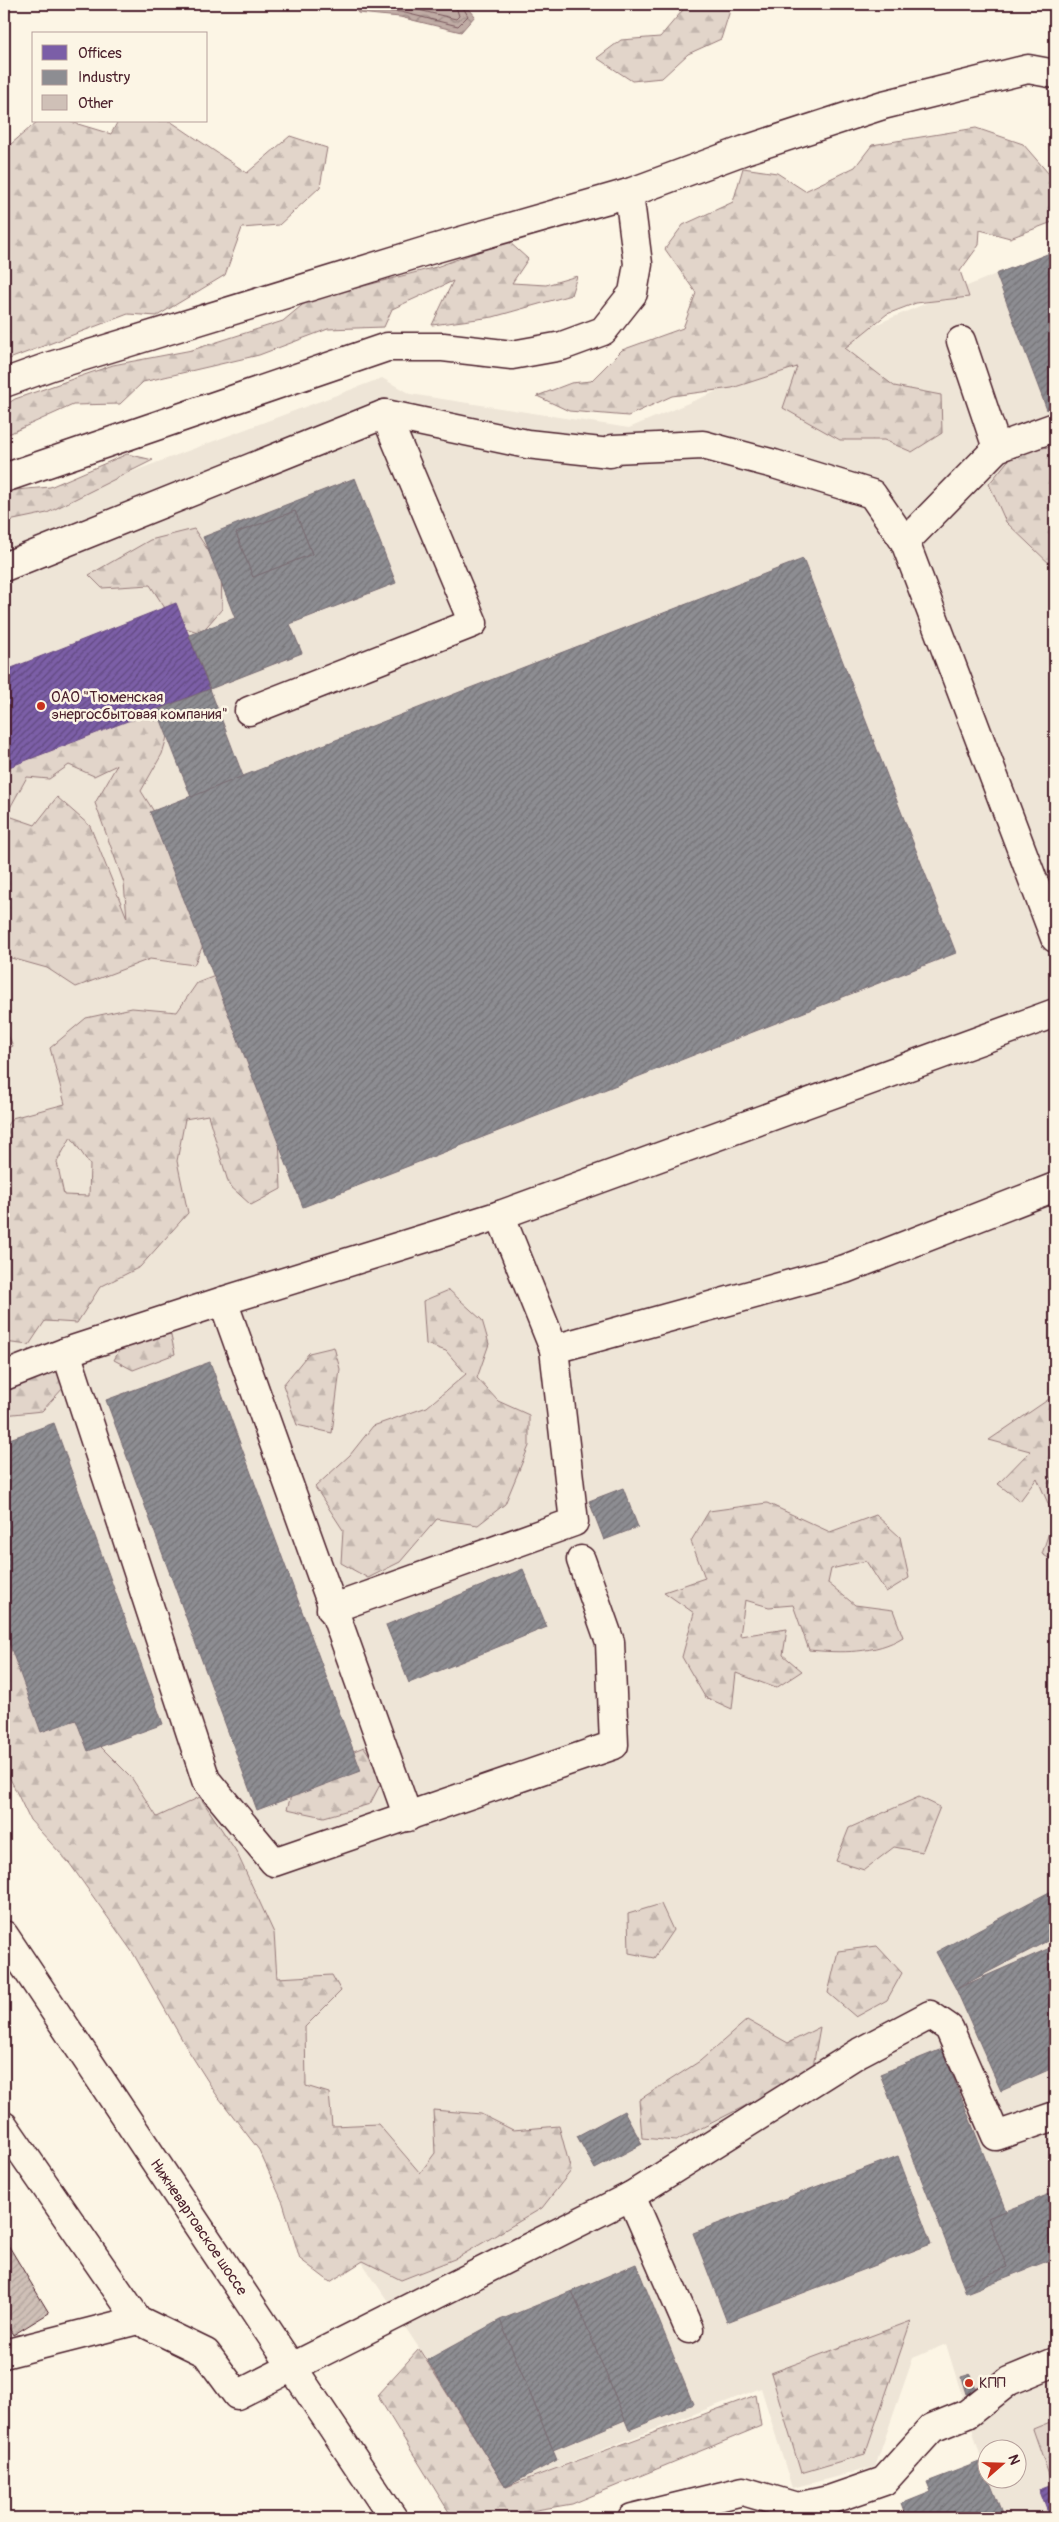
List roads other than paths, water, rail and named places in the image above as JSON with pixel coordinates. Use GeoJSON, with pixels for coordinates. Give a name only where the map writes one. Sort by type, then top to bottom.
{"type":"FeatureCollection","features":[{"type":"Feature","properties":{"kind":"street"},"geometry":{"type":"LineString","coordinates":[[4,383],[51,366],[426,251],[629,192],[745,150],[883,104],[1028,69],[1055,74]]}},
{"type":"Feature","properties":{"kind":"street"},"geometry":{"type":"LineString","coordinates":[[4,478],[387,347],[443,347],[512,355],[562,346],[603,331],[633,293],[638,264],[629,192]]}},
{"type":"Feature","properties":{"kind":"street"},"geometry":{"type":"LineString","coordinates":[[961,341],[997,448]]}},
{"type":"Feature","properties":{"kind":"street"},"geometry":{"type":"LineString","coordinates":[[249,711],[474,624],[386,414]]}},
{"type":"Feature","properties":{"kind":"street"},"geometry":{"type":"LineString","coordinates":[[4,567],[386,414],[526,444],[591,451],[610,452],[613,449],[703,445],[774,464],[872,494],[905,542],[1055,938]]}},
{"type":"Feature","properties":{"kind":"street"},"geometry":{"type":"LineString","coordinates":[[905,542],[997,448],[1055,427]]}},
{"type":"Feature","properties":{"kind":"street"},"geometry":{"type":"LineString","coordinates":[[4,1376],[66,1352],[222,1301],[500,1215],[1055,1014]]}},
{"type":"Feature","properties":{"kind":"street"},"geometry":{"type":"LineString","coordinates":[[554,1349],[845,1269],[1055,1187]]}},
{"type":"Feature","properties":{"kind":"street"},"geometry":{"type":"LineString","coordinates":[[331,1609],[574,1522],[554,1349],[500,1215]]}},
{"type":"Feature","properties":{"kind":"street"},"geometry":{"type":"LineString","coordinates":[[222,1301],[331,1609],[408,1817]]}},
{"type":"Feature","properties":{"kind":"street"},"geometry":{"type":"LineString","coordinates":[[66,1352],[206,1780],[274,1862],[614,1745],[610,1642],[581,1560]]}},
{"type":"Feature","properties":{"kind":"street","name":"Нижневартовское шоссе"},"geometry":{"type":"LineString","coordinates":[[4,1935],[393,2518]]}},
{"type":"Feature","properties":{"kind":"street"},"geometry":{"type":"LineString","coordinates":[[4,2126],[138,2320],[206,2353],[237,2395],[631,2196],[860,2052],[930,2015],[949,2028],[996,2136],[1055,2116]]}},
{"type":"Feature","properties":{"kind":"street"},"geometry":{"type":"LineString","coordinates":[[631,2196],[689,2329]]}},
{"type":"Feature","properties":{"kind":"street"},"geometry":{"type":"LineString","coordinates":[[4,2354],[138,2320]]}},
{"type":"Feature","properties":{"kind":"street"},"geometry":{"type":"LineString","coordinates":[[632,2518],[743,2491],[797,2507],[829,2500],[884,2481],[932,2428],[967,2414],[1009,2381],[1055,2362]]}},
{"type":"Feature","properties":{"kind":"water"},"geometry":{"type":"Polygon","coordinates":[[[351,4],[465,4],[475,16],[461,32],[400,17],[358,13],[351,4]]]}},
{"type":"Feature","properties":{"kind":"place","name":"ОАО \"Тюменская энергосбытовая компания\""},"geometry":{"type":"Point","coordinates":[41,706]}},
{"type":"Feature","properties":{"kind":"place","name":"КПП"},"geometry":{"type":"Point","coordinates":[969,2383]}}]}
